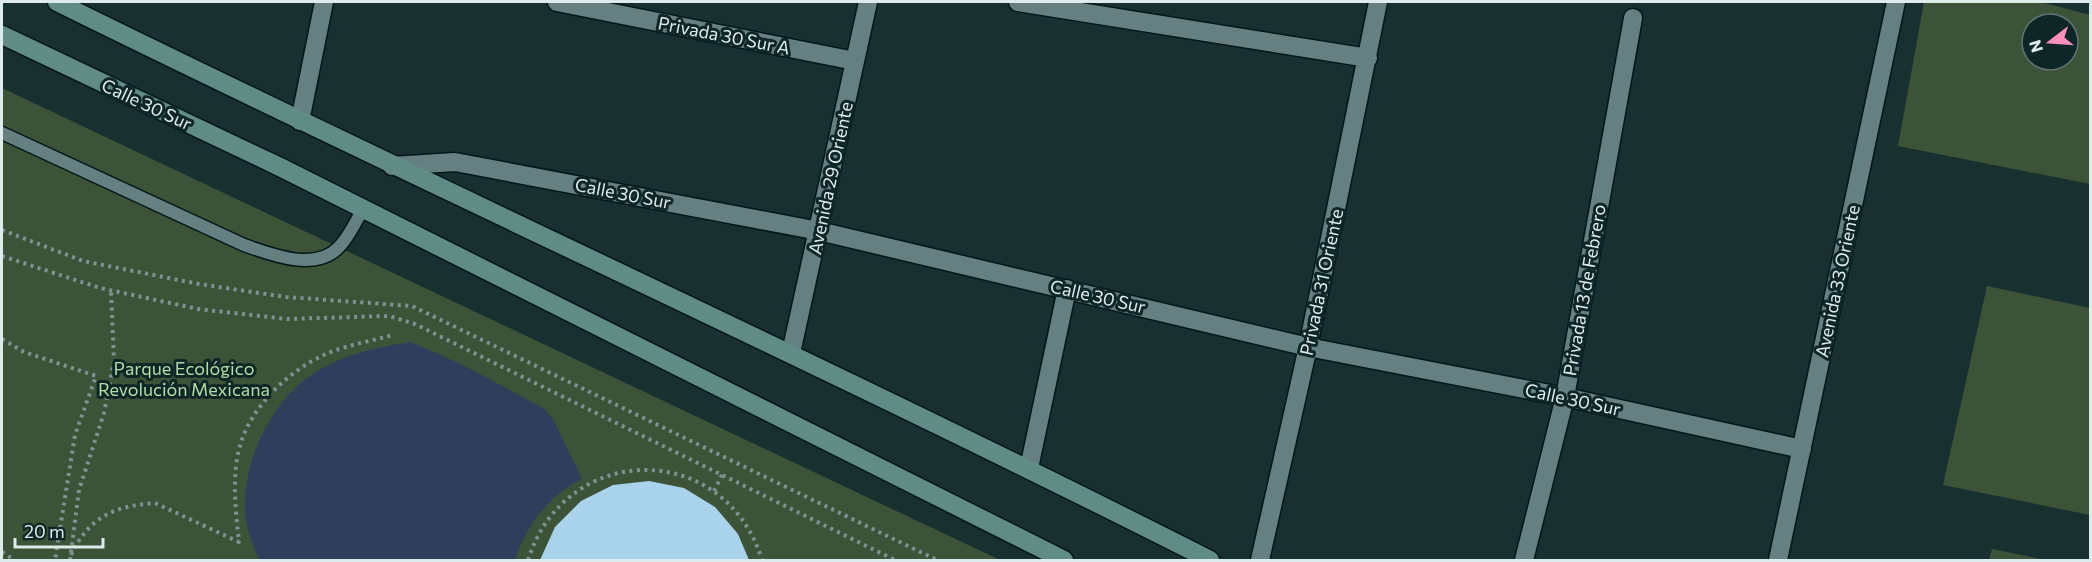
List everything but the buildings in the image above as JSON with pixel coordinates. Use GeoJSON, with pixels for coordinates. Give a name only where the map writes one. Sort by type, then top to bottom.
{"type":"FeatureCollection","features":[{"type":"Feature","properties":{"kind":"main road","name":"Calle 30 Sur"},"geometry":{"type":"LineString","coordinates":[[57,2],[300,122],[791,353],[1029,468],[1210,561]]}},
{"type":"Feature","properties":{"kind":"main road","name":"Calle 30 Sur"},"geometry":{"type":"LineString","coordinates":[[2,35],[363,209],[1064,561]]}},
{"type":"Feature","properties":{"kind":"street"},"geometry":{"type":"LineString","coordinates":[[300,122],[324,2]]}},
{"type":"Feature","properties":{"kind":"street","name":"Privada 30 Sur A"},"geometry":{"type":"LineString","coordinates":[[557,2],[855,61]]}},
{"type":"Feature","properties":{"kind":"street","name":"Avenida 29 Oriente"},"geometry":{"type":"LineString","coordinates":[[791,353],[868,2]]}},
{"type":"Feature","properties":{"kind":"street"},"geometry":{"type":"LineString","coordinates":[[1018,2],[1368,58]]}},
{"type":"Feature","properties":{"kind":"street","name":"Privada 31 Oriente"},"geometry":{"type":"LineString","coordinates":[[1260,561],[1308,347],[1378,2]]}},
{"type":"Feature","properties":{"kind":"street","name":"Avenida 33 Oriente"},"geometry":{"type":"LineString","coordinates":[[1778,561],[1896,2]]}},
{"type":"Feature","properties":{"kind":"street","name":"Privada 13 de Febrero"},"geometry":{"type":"LineString","coordinates":[[1524,561],[1564,397],[1633,18]]}},
{"type":"Feature","properties":{"kind":"street","name":"Calle 30 Sur"},"geometry":{"type":"LineString","coordinates":[[392,166],[465,163],[819,231],[1308,347],[1564,397],[1802,449]]}},
{"type":"Feature","properties":{"kind":"street"},"geometry":{"type":"LineString","coordinates":[[1029,468],[1067,288]]}},
{"type":"Feature","properties":{"kind":"lane"},"geometry":{"type":"LineString","coordinates":[[2,133],[275,256],[303,259],[323,256],[338,249],[363,209]]}},
{"type":"Feature","properties":{"kind":"path"},"geometry":{"type":"LineString","coordinates":[[2,230],[82,261],[200,284],[297,298],[411,306],[937,561]]}},
{"type":"Feature","properties":{"kind":"path"},"geometry":{"type":"LineString","coordinates":[[2,256],[111,290],[198,309],[287,319],[389,316],[415,324],[896,561]]}},
{"type":"Feature","properties":{"kind":"path"},"geometry":{"type":"LineString","coordinates":[[70,558],[79,490],[104,413],[114,361],[111,290]]}},
{"type":"Feature","properties":{"kind":"path"},"geometry":{"type":"LineString","coordinates":[[70,558],[79,538],[92,523],[108,513],[140,504],[155,503],[239,542],[235,478],[238,453],[248,426],[261,405],[306,365],[346,347],[393,335]]}},
{"type":"Feature","properties":{"kind":"path"},"geometry":{"type":"LineString","coordinates":[[2,339],[24,352],[96,376],[75,435],[55,561]]}},
{"type":"Feature","properties":{"kind":"path"},"geometry":{"type":"LineString","coordinates":[[528,561],[543,526],[555,510],[588,484],[607,475],[648,469],[669,471],[688,477],[714,491],[738,513],[750,529],[762,561]]}},
{"type":"Feature","properties":{"kind":"path"},"geometry":{"type":"LineString","coordinates":[[714,491],[722,475]]}},
{"type":"Feature","properties":{"kind":"path"},"geometry":{"type":"LineString","coordinates":[[2,552],[14,561]]}},
{"type":"Feature","properties":{"kind":"green space"},"geometry":{"type":"Polygon","coordinates":[[[1924,2],[2041,2],[2079,12],[2020,12],[2020,72],[2080,72],[2080,12],[2090,15],[2090,184],[1898,146],[1924,2]]]}},
{"type":"Feature","properties":{"kind":"green space","name":"Parque Ecológico Revolución Mexicana"},"geometry":{"type":"Polygon","coordinates":[[[2,88],[1000,560],[2,560],[2,88]]]}},
{"type":"Feature","properties":{"kind":"green space"},"geometry":{"type":"Polygon","coordinates":[[[1987,286],[2090,308],[2090,515],[1943,485],[1987,286]]]}},
{"type":"Feature","properties":{"kind":"green space"},"geometry":{"type":"Polygon","coordinates":[[[1992,549],[2046,560],[1989,560],[1992,549]]]}},
{"type":"Feature","properties":{"kind":"water"},"geometry":{"type":"Polygon","coordinates":[[[411,342],[463,365],[543,408],[553,419],[582,479],[559,494],[540,513],[525,535],[515,560],[259,560],[247,525],[245,493],[253,456],[270,421],[281,405],[307,378],[331,364],[370,350],[411,342]]]}}]}
